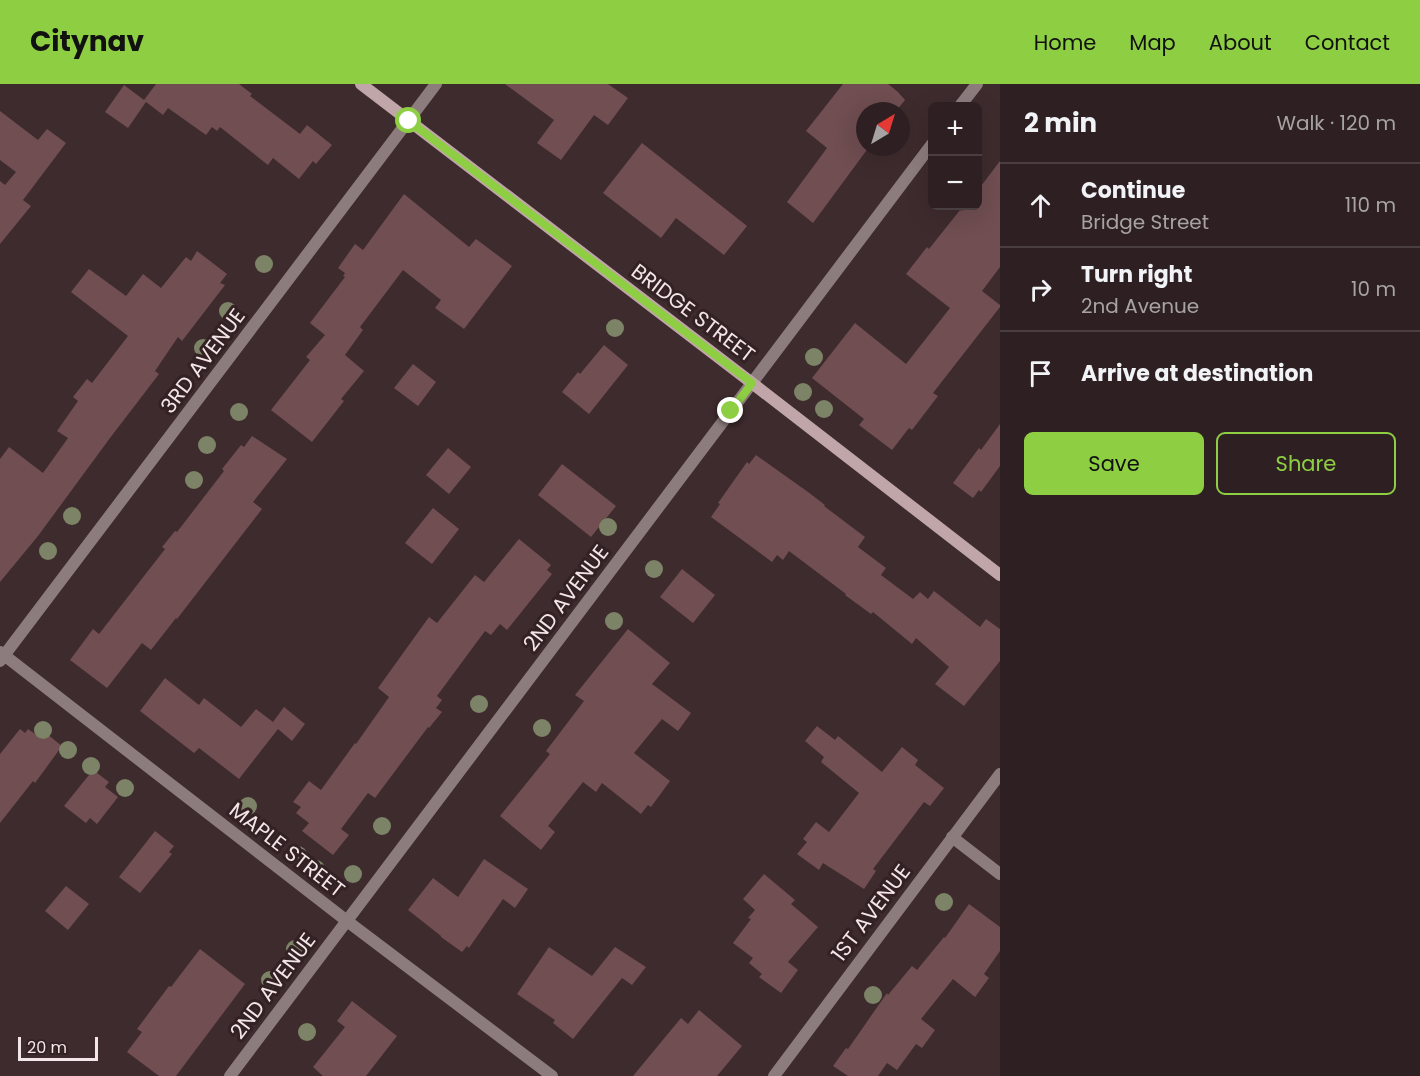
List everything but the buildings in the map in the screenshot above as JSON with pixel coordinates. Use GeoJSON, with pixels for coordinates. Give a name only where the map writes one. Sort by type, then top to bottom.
{"type":"FeatureCollection","features":[{"type":"Feature","properties":{"kind":"main road","name":"BRIDGE STREET"},"geometry":{"type":"LineString","coordinates":[[361,84],[1000,575]]}},
{"type":"Feature","properties":{"kind":"street","name":"3RD AVENUE"},"geometry":{"type":"LineString","coordinates":[[1,656],[436,84]]}},
{"type":"Feature","properties":{"kind":"street"},"geometry":{"type":"LineString","coordinates":[[963,102],[977,84]]}},
{"type":"Feature","properties":{"kind":"street","name":"2ND AVENUE"},"geometry":{"type":"LineString","coordinates":[[230,1076],[928,151]]}},
{"type":"Feature","properties":{"kind":"street","name":"MAPLE STREET"},"geometry":{"type":"LineString","coordinates":[[1,656],[552,1076]]}},
{"type":"Feature","properties":{"kind":"street","name":"1ST AVENUE"},"geometry":{"type":"LineString","coordinates":[[774,1076],[1000,774]]}},
{"type":"Feature","properties":{"kind":"street"},"geometry":{"type":"LineString","coordinates":[[952,837],[1000,874]]}},
{"type":"Feature","properties":{"kind":"route"},"geometry":{"type":"LineString","coordinates":[[409,121],[752,383],[731,411]]}}]}
